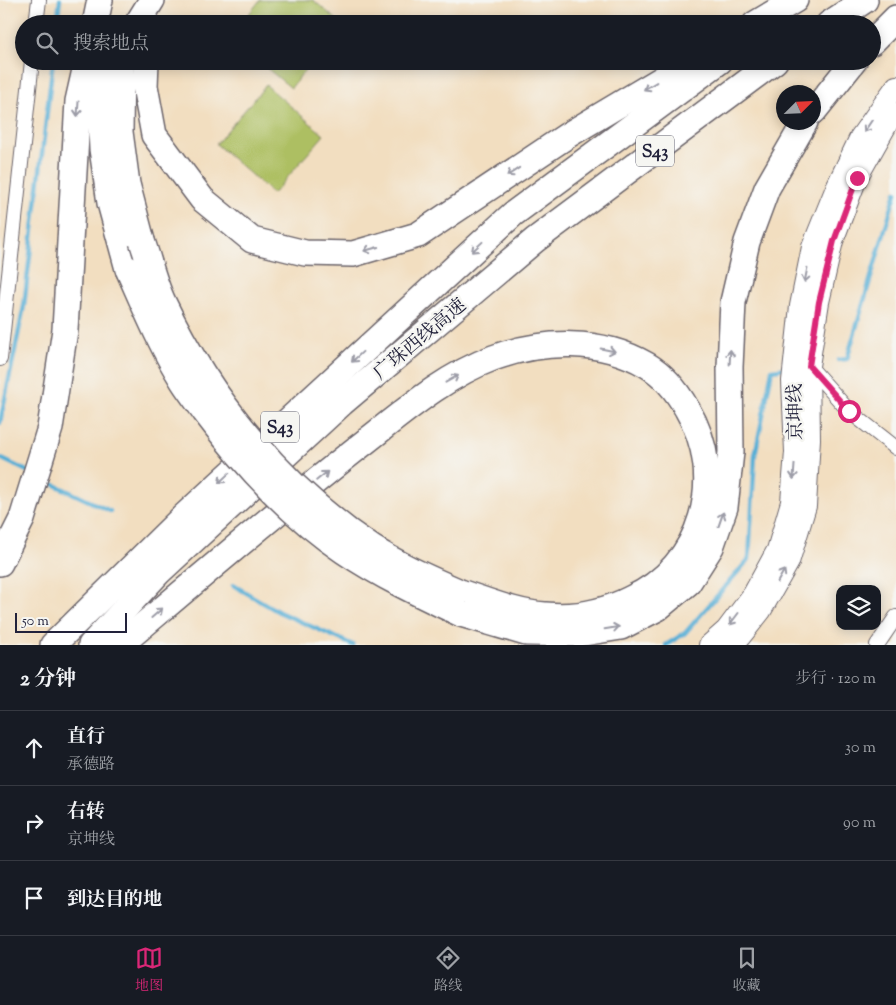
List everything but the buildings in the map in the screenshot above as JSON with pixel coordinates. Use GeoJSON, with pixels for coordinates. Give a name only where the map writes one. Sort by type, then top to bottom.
{"type":"FeatureCollection","features":[{"type":"Feature","properties":{"kind":"highway"},"geometry":{"type":"LineString","coordinates":[[143,15],[152,0]]}},
{"type":"Feature","properties":{"kind":"highway"},"geometry":{"type":"LineString","coordinates":[[154,15],[157,0]]}},
{"type":"Feature","properties":{"kind":"highway"},"geometry":{"type":"LineString","coordinates":[[770,15],[795,0]]}},
{"type":"Feature","properties":{"kind":"highway"},"geometry":{"type":"LineString","coordinates":[[783,15],[803,0]]}},
{"type":"Feature","properties":{"kind":"highway"},"geometry":{"type":"LineString","coordinates":[[842,15],[865,0]]}},
{"type":"Feature","properties":{"kind":"highway"},"geometry":{"type":"LineString","coordinates":[[881,33],[896,18]]}},
{"type":"Feature","properties":{"kind":"highway"},"geometry":{"type":"LineString","coordinates":[[0,564],[22,519],[50,428],[65,330],[78,101],[85,70]]}},
{"type":"Feature","properties":{"kind":"highway"},"geometry":{"type":"LineString","coordinates":[[98,70],[102,149],[110,203],[128,269],[151,322],[183,382],[221,434],[293,511],[344,551],[398,584],[461,603],[526,633],[578,634],[621,627],[658,608],[688,583],[711,547],[725,506],[730,452],[730,367],[733,302],[747,242],[767,188],[800,130]]}},
{"type":"Feature","properties":{"kind":"highway"},"geometry":{"type":"LineString","coordinates":[[120,645],[222,558],[404,411],[449,380],[493,359],[538,346],[574,344],[614,351],[648,366],[677,392],[698,426],[707,462],[706,503],[694,538],[673,570],[644,593],[612,608],[578,615],[544,615],[503,607],[461,603],[418,573],[373,548],[334,520],[293,484],[266,455],[233,416],[201,371],[162,301],[142,242],[126,184],[120,132],[121,70]]}},
{"type":"Feature","properties":{"kind":"highway"},"geometry":{"type":"LineString","coordinates":[[146,70],[145,86],[154,135],[202,199],[252,240],[305,253],[353,254],[418,235],[568,136],[677,70]]}},
{"type":"Feature","properties":{"kind":"highway","name":"广珠西线高速"},"geometry":{"type":"LineString","coordinates":[[53,645],[182,518],[513,214],[708,70]]}},
{"type":"Feature","properties":{"kind":"highway","name":"广珠西线高速"},"geometry":{"type":"LineString","coordinates":[[91,645],[159,572],[342,403],[535,240],[762,70]]}},
{"type":"Feature","properties":{"kind":"highway"},"geometry":{"type":"LineString","coordinates":[[821,102],[847,70]]}},
{"type":"Feature","properties":{"kind":"main road","name":"京坤线"},"geometry":{"type":"LineString","coordinates":[[709,645],[726,630],[753,594],[778,550],[792,502],[795,452],[792,381],[800,306],[812,247],[837,185],[860,137],[896,86]]}},
{"type":"Feature","properties":{"kind":"main road","name":"京坤线"},"geometry":{"type":"LineString","coordinates":[[734,645],[761,611],[789,562],[806,506],[810,439],[809,366],[819,302],[834,241],[857,178],[888,123],[896,113]]}},
{"type":"Feature","properties":{"kind":"street"},"geometry":{"type":"LineString","coordinates":[[37,15],[39,0]]}},
{"type":"Feature","properties":{"kind":"street"},"geometry":{"type":"LineString","coordinates":[[0,358],[31,70]]}},
{"type":"Feature","properties":{"kind":"street"},"geometry":{"type":"LineString","coordinates":[[809,366],[849,411],[896,448]]}},
{"type":"Feature","properties":{"kind":"street"},"geometry":{"type":"LineString","coordinates":[[877,645],[896,617]]}},
{"type":"Feature","properties":{"kind":"green space"},"geometry":{"type":"Polygon","coordinates":[[[260,0],[313,0],[331,15],[248,15],[260,0]]]}},
{"type":"Feature","properties":{"kind":"green space"},"geometry":{"type":"Polygon","coordinates":[[[269,70],[305,70],[291,88],[269,70]]]}},
{"type":"Feature","properties":{"kind":"green space"},"geometry":{"type":"Polygon","coordinates":[[[266,85],[324,135],[273,194],[216,144],[266,85]]]}},
{"type":"Feature","properties":{"kind":"waterway"},"geometry":{"type":"LineString","coordinates":[[58,15],[60,0]]}},
{"type":"Feature","properties":{"kind":"waterway"},"geometry":{"type":"LineString","coordinates":[[0,423],[24,306],[52,70]]}},
{"type":"Feature","properties":{"kind":"waterway"},"geometry":{"type":"LineString","coordinates":[[838,360],[847,359],[896,192]]}},
{"type":"Feature","properties":{"kind":"waterway"},"geometry":{"type":"LineString","coordinates":[[666,645],[685,633],[749,559],[755,455],[772,370],[786,368]]}},
{"type":"Feature","properties":{"kind":"waterway"},"geometry":{"type":"LineString","coordinates":[[0,458],[29,472]]}},
{"type":"Feature","properties":{"kind":"waterway"},"geometry":{"type":"LineString","coordinates":[[51,483],[110,511]]}},
{"type":"Feature","properties":{"kind":"waterway"},"geometry":{"type":"LineString","coordinates":[[233,585],[279,612],[353,645]]}},
{"type":"Feature","properties":{"kind":"route"},"geometry":{"type":"LineString","coordinates":[[849,411],[809,366],[819,302],[834,241],[857,178]]}}]}
